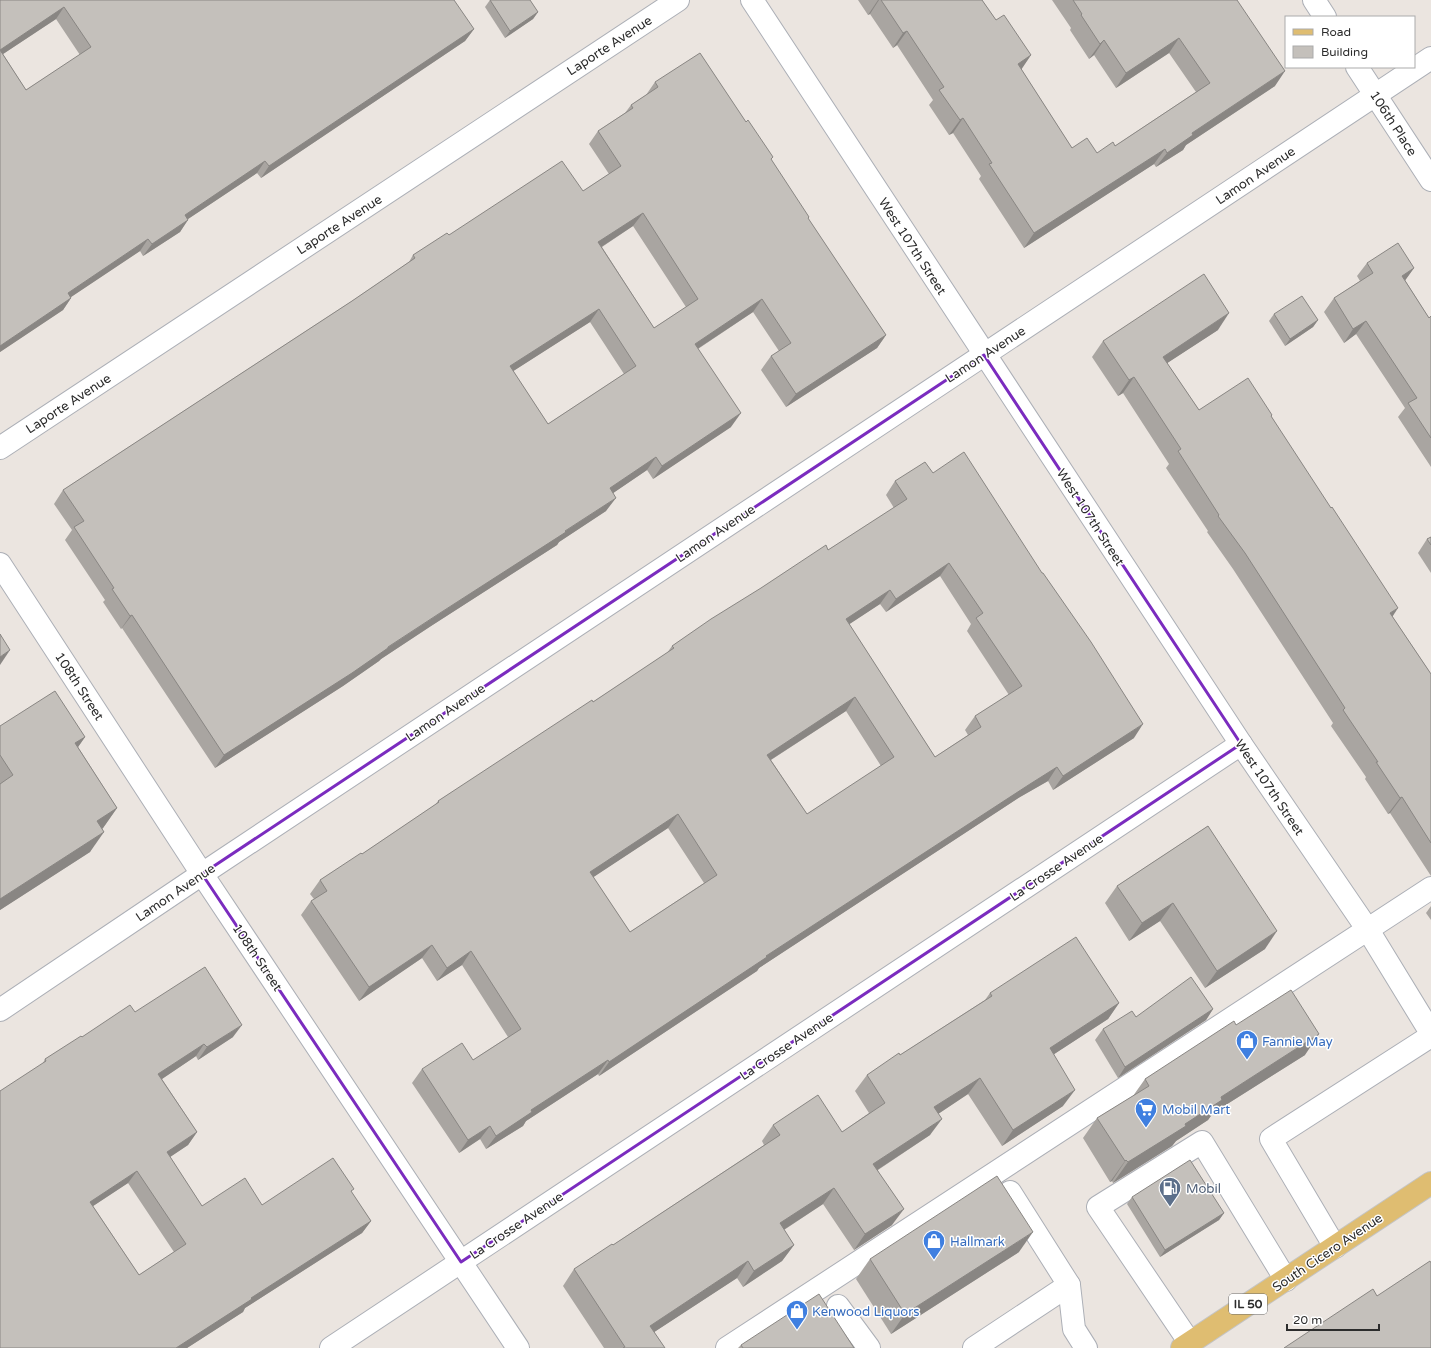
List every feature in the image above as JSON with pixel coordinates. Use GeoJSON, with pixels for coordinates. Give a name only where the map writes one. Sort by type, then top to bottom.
{"type":"FeatureCollection","features":[{"type":"Feature","properties":{"kind":"main road","name":"South Cicero Avenue"},"geometry":{"type":"LineString","coordinates":[[1186,1346],[1431,1183]]}},
{"type":"Feature","properties":{"kind":"street","name":"Laporte Avenue"},"geometry":{"type":"LineString","coordinates":[[0,448],[678,0]]}},
{"type":"Feature","properties":{"kind":"street","name":"West 107th Street"},"geometry":{"type":"LineString","coordinates":[[752,0],[1241,744],[1368,930],[1431,1034]]}},
{"type":"Feature","properties":{"kind":"street"},"geometry":{"type":"LineString","coordinates":[[1314,0],[1324,16]]}},
{"type":"Feature","properties":{"kind":"street","name":"Lamon Avenue"},"geometry":{"type":"LineString","coordinates":[[0,1010],[202,874],[1431,58]]}},
{"type":"Feature","properties":{"kind":"street","name":"106th Place"},"geometry":{"type":"LineString","coordinates":[[1359,68],[1431,180]]}},
{"type":"Feature","properties":{"kind":"street","name":"108th Street"},"geometry":{"type":"LineString","coordinates":[[0,564],[202,874],[518,1348]]}},
{"type":"Feature","properties":{"kind":"street","name":"La Crosse Avenue"},"geometry":{"type":"LineString","coordinates":[[331,1348],[1241,744]]}},
{"type":"Feature","properties":{"kind":"street"},"geometry":{"type":"LineString","coordinates":[[727,1348],[1431,888]]}},
{"type":"Feature","properties":{"kind":"street"},"geometry":{"type":"LineString","coordinates":[[1335,1247],[1271,1139],[1431,1034]]}},
{"type":"Feature","properties":{"kind":"street"},"geometry":{"type":"LineString","coordinates":[[1186,1346],[1098,1207],[1202,1142],[1286,1280]]}},
{"type":"Feature","properties":{"kind":"street"},"geometry":{"type":"LineString","coordinates":[[1010,1192],[1069,1286],[1074,1329],[1086,1348]]}},
{"type":"Feature","properties":{"kind":"street"},"geometry":{"type":"LineString","coordinates":[[974,1348],[1069,1286]]}},
{"type":"Feature","properties":{"kind":"street"},"geometry":{"type":"LineString","coordinates":[[838,1306],[868,1348]]}},
{"type":"Feature","properties":{"kind":"highlighted area"},"geometry":{"type":"Polygon","coordinates":[[[984,355],[1241,744],[461,1262],[202,874],[984,355]]]}},
{"type":"Feature","properties":{"kind":"building"},"geometry":{"type":"Polygon","coordinates":[[[0,0],[454,0],[474,29],[269,166],[265,161],[185,215],[188,220],[152,244],[148,239],[68,293],[71,298],[0,346],[0,50],[0,0]],[[64,7],[0,50],[26,90],[91,47],[64,7]]]}},
{"type":"Feature","properties":{"kind":"building"},"geometry":{"type":"Polygon","coordinates":[[[490,0],[530,0],[538,12],[510,31],[490,0]]]}},
{"type":"Feature","properties":{"kind":"building"},"geometry":{"type":"Polygon","coordinates":[[[881,0],[982,0],[996,20],[1004,15],[1031,55],[1018,64],[1072,148],[1087,138],[1097,153],[1113,142],[1115,146],[1210,83],[1179,38],[1126,73],[1104,40],[1100,44],[1073,0],[1237,0],[1285,71],[1192,133],[1193,135],[1167,153],[1165,149],[1034,233],[989,164],[992,163],[963,118],[960,120],[939,90],[944,87],[907,31],[903,33],[881,0]]]}},
{"type":"Feature","properties":{"kind":"building"},"geometry":{"type":"Polygon","coordinates":[[[700,53],[746,122],[748,120],[773,157],[771,159],[809,217],[808,218],[886,335],[796,394],[771,356],[791,343],[762,299],[695,344],[741,413],[662,466],[656,457],[610,488],[616,498],[388,647],[352,673],[224,755],[132,615],[130,616],[112,589],[114,588],[74,527],[84,521],[63,490],[352,301],[415,258],[413,255],[447,233],[449,235],[562,161],[583,191],[621,166],[598,131],[633,108],[631,105],[658,87],[655,82],[700,53]],[[643,213],[598,242],[654,328],[698,299],[643,213]],[[599,309],[510,366],[548,424],[636,366],[599,309]]]}},
{"type":"Feature","properties":{"kind":"building"},"geometry":{"type":"Polygon","coordinates":[[[1398,243],[1414,268],[1402,276],[1429,318],[1431,316],[1431,438],[1408,403],[1417,398],[1366,321],[1353,329],[1334,298],[1373,273],[1367,263],[1398,243]]]}},
{"type":"Feature","properties":{"kind":"building"},"geometry":{"type":"Polygon","coordinates":[[[1204,274],[1229,313],[1163,357],[1199,410],[1248,378],[1331,508],[1332,507],[1398,608],[1390,613],[1431,674],[1431,843],[1402,797],[1400,798],[1376,762],[1378,762],[1343,710],[1345,708],[1245,553],[1218,516],[1219,515],[1178,451],[1181,449],[1134,377],[1129,380],[1103,341],[1204,274]]]}},
{"type":"Feature","properties":{"kind":"building"},"geometry":{"type":"Polygon","coordinates":[[[1302,296],[1318,320],[1290,339],[1274,314],[1302,296]]]}},
{"type":"Feature","properties":{"kind":"building"},"geometry":{"type":"Polygon","coordinates":[[[964,452],[1042,573],[1091,642],[1143,724],[1063,776],[1057,767],[1030,784],[766,956],[767,957],[609,1062],[608,1060],[531,1110],[532,1112],[496,1136],[490,1126],[468,1140],[422,1069],[462,1043],[473,1060],[521,1029],[471,951],[447,968],[432,945],[369,987],[311,901],[327,891],[320,880],[361,853],[362,854],[439,802],[438,801],[592,700],[593,702],[674,648],[672,646],[711,619],[826,545],[828,550],[907,499],[895,481],[925,462],[933,473],[964,452]],[[949,563],[896,599],[890,590],[846,619],[935,757],[981,727],[975,716],[1022,686],[976,618],[983,613],[949,563]],[[855,697],[767,755],[807,814],[894,757],[855,697]],[[678,814],[590,872],[630,932],[717,875],[678,814]]]}},
{"type":"Feature","properties":{"kind":"building"},"geometry":{"type":"Polygon","coordinates":[[[1431,537],[1431,545],[1427,539],[1431,537]]]}},
{"type":"Feature","properties":{"kind":"building"},"geometry":{"type":"Polygon","coordinates":[[[0,634],[10,650],[0,657],[0,634]]]}},
{"type":"Feature","properties":{"kind":"building"},"geometry":{"type":"Polygon","coordinates":[[[55,691],[85,737],[75,743],[117,808],[97,821],[104,832],[0,899],[0,784],[13,775],[0,755],[0,726],[55,691]]]}},
{"type":"Feature","properties":{"kind":"building"},"geometry":{"type":"Polygon","coordinates":[[[1208,826],[1277,931],[1217,971],[1173,903],[1142,923],[1117,886],[1208,826]]]}},
{"type":"Feature","properties":{"kind":"building"},"geometry":{"type":"Polygon","coordinates":[[[1076,937],[1119,1003],[1050,1048],[1075,1090],[1013,1130],[980,1078],[934,1107],[942,1119],[873,1164],[904,1209],[865,1234],[834,1188],[780,1223],[794,1245],[754,1271],[748,1261],[650,1326],[665,1348],[623,1348],[625,1347],[574,1269],[780,1135],[773,1125],[818,1095],[842,1132],[885,1103],[867,1075],[899,1053],[900,1055],[992,996],[990,993],[1076,937]]]}},
{"type":"Feature","properties":{"kind":"building"},"geometry":{"type":"Polygon","coordinates":[[[205,967],[242,1025],[207,1047],[204,1044],[158,1074],[197,1132],[167,1152],[202,1206],[245,1178],[262,1205],[333,1158],[354,1189],[351,1191],[371,1221],[176,1348],[0,1348],[0,1091],[46,1061],[45,1059],[81,1036],[82,1037],[130,1005],[135,1012],[205,967]],[[137,1171],[90,1202],[139,1275],[186,1244],[137,1171]]]}},
{"type":"Feature","properties":{"kind":"building"},"geometry":{"type":"Polygon","coordinates":[[[1191,977],[1213,1009],[1125,1067],[1103,1029],[1132,1011],[1136,1017],[1191,977]]]}},
{"type":"Feature","properties":{"kind":"building"},"geometry":{"type":"Polygon","coordinates":[[[1291,990],[1319,1034],[1221,1097],[1222,1100],[1185,1124],[1186,1126],[1128,1162],[1126,1160],[1125,1161],[1097,1118],[1149,1086],[1145,1079],[1234,1021],[1236,1025],[1291,990]]]}},
{"type":"Feature","properties":{"kind":"building","name":"Mobil"},"geometry":{"type":"Polygon","coordinates":[[[1190,1160],[1224,1213],[1165,1250],[1132,1197],[1190,1160]]]}},
{"type":"Feature","properties":{"kind":"building"},"geometry":{"type":"Polygon","coordinates":[[[997,1176],[1033,1232],[905,1314],[870,1259],[997,1176]]]}},
{"type":"Feature","properties":{"kind":"building"},"geometry":{"type":"Polygon","coordinates":[[[1430,1261],[1431,1348],[1284,1348],[1373,1289],[1377,1296],[1430,1261]]]}},
{"type":"Feature","properties":{"kind":"building"},"geometry":{"type":"Polygon","coordinates":[[[819,1294],[854,1348],[743,1348],[741,1345],[819,1294]]]}},
{"type":"Feature","properties":{"kind":"place","name":"Fannie May"},"geometry":{"type":"Point","coordinates":[1247,1060]}},
{"type":"Feature","properties":{"kind":"place","name":"Mobil Mart"},"geometry":{"type":"Point","coordinates":[1146,1128]}},
{"type":"Feature","properties":{"kind":"place","name":"Mobil"},"geometry":{"type":"Point","coordinates":[1170,1208]}},
{"type":"Feature","properties":{"kind":"place","name":"Hallmark"},"geometry":{"type":"Point","coordinates":[934,1260]}},
{"type":"Feature","properties":{"kind":"place","name":"Kenwood Liquors"},"geometry":{"type":"Point","coordinates":[797,1330]}}]}
